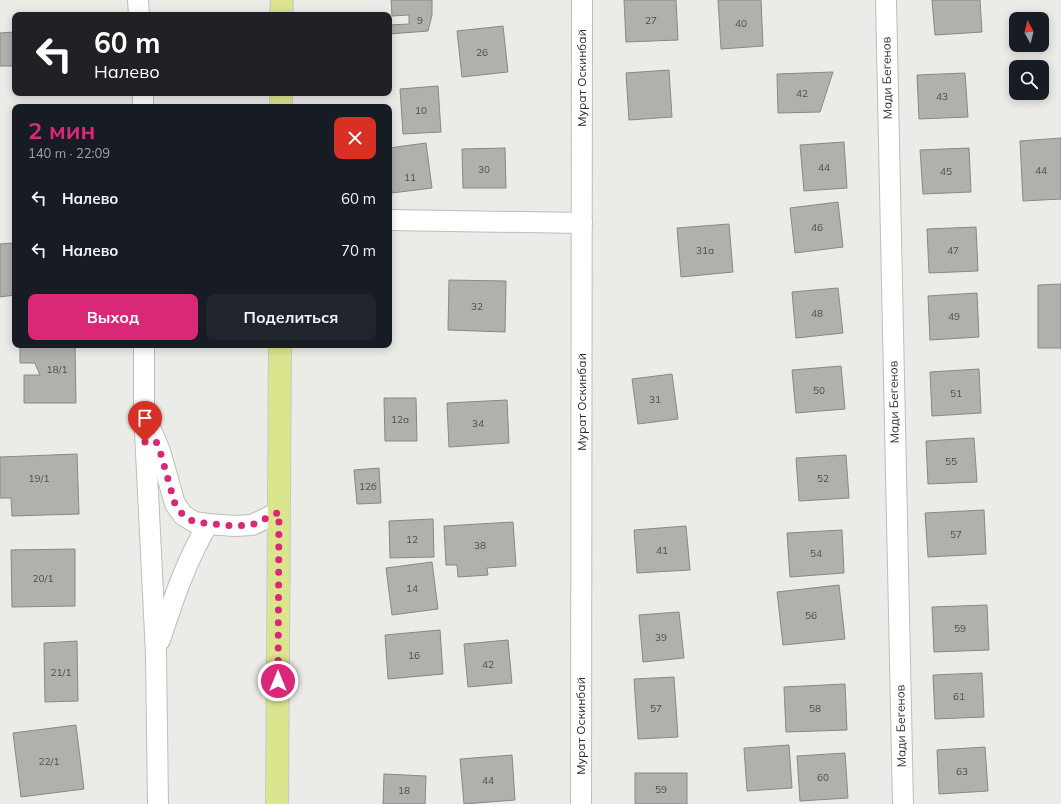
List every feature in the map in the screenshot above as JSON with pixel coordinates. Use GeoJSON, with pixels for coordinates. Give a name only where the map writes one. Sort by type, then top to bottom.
{"type":"FeatureCollection","features":[{"type":"Feature","properties":{"kind":"main road"},"geometry":{"type":"LineString","coordinates":[[281,12],[282,0]]}},
{"type":"Feature","properties":{"kind":"main road"},"geometry":{"type":"LineString","coordinates":[[277,804],[280,348]]}},
{"type":"Feature","properties":{"kind":"street"},"geometry":{"type":"LineString","coordinates":[[138,0],[139,12]]}},
{"type":"Feature","properties":{"kind":"street","name":"Мурат Оскинбай"},"geometry":{"type":"LineString","coordinates":[[581,804],[582,0]]}},
{"type":"Feature","properties":{"kind":"street","name":"Мади Бегенов"},"geometry":{"type":"LineString","coordinates":[[886,0],[903,804]]}},
{"type":"Feature","properties":{"kind":"street"},"geometry":{"type":"LineString","coordinates":[[392,220],[582,223]]}},
{"type":"Feature","properties":{"kind":"street"},"geometry":{"type":"LineString","coordinates":[[144,348],[144,412],[156,654],[158,804]]}},
{"type":"Feature","properties":{"kind":"street"},"geometry":{"type":"LineString","coordinates":[[144,412],[160,451],[175,504],[183,515],[194,522],[235,526],[252,525],[279,512]]}},
{"type":"Feature","properties":{"kind":"street"},"geometry":{"type":"LineString","coordinates":[[156,654],[171,605],[185,569],[195,546],[208,524]]}},
{"type":"Feature","properties":{"kind":"building"},"geometry":{"type":"Polygon","coordinates":[[[391,0],[432,0],[432,15],[428,31],[392,34],[392,25],[409,24],[409,15],[392,16],[391,0]]]}},
{"type":"Feature","properties":{"kind":"building"},"geometry":{"type":"Polygon","coordinates":[[[624,0],[676,0],[678,40],[626,42],[624,0]]]}},
{"type":"Feature","properties":{"kind":"building"},"geometry":{"type":"Polygon","coordinates":[[[718,0],[761,0],[763,46],[721,49],[718,0]]]}},
{"type":"Feature","properties":{"kind":"building"},"geometry":{"type":"Polygon","coordinates":[[[932,0],[980,0],[982,32],[935,35],[932,0]]]}},
{"type":"Feature","properties":{"kind":"building"},"geometry":{"type":"Polygon","coordinates":[[[503,26],[508,72],[462,77],[457,31],[503,26]]]}},
{"type":"Feature","properties":{"kind":"building"},"geometry":{"type":"Polygon","coordinates":[[[12,32],[12,66],[0,66],[0,33],[12,32]]]}},
{"type":"Feature","properties":{"kind":"building"},"geometry":{"type":"Polygon","coordinates":[[[669,70],[672,117],[629,120],[626,73],[669,70]]]}},
{"type":"Feature","properties":{"kind":"building"},"geometry":{"type":"Polygon","coordinates":[[[833,72],[820,112],[778,113],[777,74],[833,72]]]}},
{"type":"Feature","properties":{"kind":"building"},"geometry":{"type":"Polygon","coordinates":[[[965,73],[968,117],[919,119],[917,75],[965,73]]]}},
{"type":"Feature","properties":{"kind":"building"},"geometry":{"type":"Polygon","coordinates":[[[438,86],[441,132],[403,134],[400,89],[438,86]]]}},
{"type":"Feature","properties":{"kind":"building"},"geometry":{"type":"Polygon","coordinates":[[[1061,138],[1061,199],[1023,201],[1020,141],[1061,138]]]}},
{"type":"Feature","properties":{"kind":"building"},"geometry":{"type":"Polygon","coordinates":[[[844,142],[847,188],[804,191],[800,145],[844,142]]]}},
{"type":"Feature","properties":{"kind":"building"},"geometry":{"type":"Polygon","coordinates":[[[426,143],[432,188],[392,193],[392,148],[426,143]]]}},
{"type":"Feature","properties":{"kind":"building"},"geometry":{"type":"Polygon","coordinates":[[[505,148],[506,188],[463,188],[462,149],[505,148]]]}},
{"type":"Feature","properties":{"kind":"building"},"geometry":{"type":"Polygon","coordinates":[[[969,148],[971,192],[923,194],[920,150],[969,148]]]}},
{"type":"Feature","properties":{"kind":"building"},"geometry":{"type":"Polygon","coordinates":[[[838,202],[843,247],[795,253],[790,208],[838,202]]]}},
{"type":"Feature","properties":{"kind":"building"},"geometry":{"type":"Polygon","coordinates":[[[729,224],[733,272],[681,277],[677,228],[729,224]]]}},
{"type":"Feature","properties":{"kind":"building"},"geometry":{"type":"Polygon","coordinates":[[[976,227],[978,271],[929,273],[927,229],[976,227]]]}},
{"type":"Feature","properties":{"kind":"building"},"geometry":{"type":"Polygon","coordinates":[[[12,243],[12,295],[0,297],[0,244],[12,243]]]}},
{"type":"Feature","properties":{"kind":"building"},"geometry":{"type":"Polygon","coordinates":[[[449,280],[506,281],[505,332],[448,330],[449,280]]]}},
{"type":"Feature","properties":{"kind":"building"},"geometry":{"type":"Polygon","coordinates":[[[1061,284],[1061,348],[1038,348],[1038,285],[1061,284]]]}},
{"type":"Feature","properties":{"kind":"building"},"geometry":{"type":"Polygon","coordinates":[[[838,288],[843,333],[796,338],[792,292],[838,288]]]}},
{"type":"Feature","properties":{"kind":"building"},"geometry":{"type":"Polygon","coordinates":[[[977,293],[979,337],[930,340],[928,296],[977,293]]]}},
{"type":"Feature","properties":{"kind":"building"},"geometry":{"type":"Polygon","coordinates":[[[20,348],[75,348],[76,403],[24,403],[24,375],[40,375],[35,363],[20,363],[20,348]]]}},
{"type":"Feature","properties":{"kind":"building"},"geometry":{"type":"Polygon","coordinates":[[[841,366],[845,409],[796,413],[792,370],[841,366]]]}},
{"type":"Feature","properties":{"kind":"building"},"geometry":{"type":"Polygon","coordinates":[[[979,369],[981,413],[932,416],[930,372],[979,369]]]}},
{"type":"Feature","properties":{"kind":"building"},"geometry":{"type":"Polygon","coordinates":[[[672,374],[678,419],[638,424],[632,379],[672,374]]]}},
{"type":"Feature","properties":{"kind":"building"},"geometry":{"type":"Polygon","coordinates":[[[384,398],[416,398],[417,441],[385,441],[384,398]]]}},
{"type":"Feature","properties":{"kind":"building"},"geometry":{"type":"Polygon","coordinates":[[[507,400],[509,443],[449,447],[447,403],[507,400]]]}},
{"type":"Feature","properties":{"kind":"building"},"geometry":{"type":"Polygon","coordinates":[[[974,438],[977,482],[928,484],[926,441],[974,438]]]}},
{"type":"Feature","properties":{"kind":"building"},"geometry":{"type":"Polygon","coordinates":[[[77,454],[79,514],[12,516],[11,498],[0,498],[0,457],[77,454]]]}},
{"type":"Feature","properties":{"kind":"building"},"geometry":{"type":"Polygon","coordinates":[[[846,455],[849,498],[799,501],[796,458],[846,455]]]}},
{"type":"Feature","properties":{"kind":"building"},"geometry":{"type":"Polygon","coordinates":[[[379,468],[381,503],[357,504],[354,470],[379,468]]]}},
{"type":"Feature","properties":{"kind":"building"},"geometry":{"type":"Polygon","coordinates":[[[984,510],[986,554],[928,557],[925,513],[984,510]]]}},
{"type":"Feature","properties":{"kind":"building"},"geometry":{"type":"Polygon","coordinates":[[[433,519],[434,557],[390,558],[389,521],[433,519]]]}},
{"type":"Feature","properties":{"kind":"building"},"geometry":{"type":"Polygon","coordinates":[[[513,522],[516,566],[487,568],[488,575],[458,577],[457,565],[446,565],[444,526],[513,522]]]}},
{"type":"Feature","properties":{"kind":"building"},"geometry":{"type":"Polygon","coordinates":[[[686,526],[690,570],[637,573],[634,530],[686,526]]]}},
{"type":"Feature","properties":{"kind":"building"},"geometry":{"type":"Polygon","coordinates":[[[842,530],[844,573],[790,577],[787,533],[842,530]]]}},
{"type":"Feature","properties":{"kind":"building"},"geometry":{"type":"Polygon","coordinates":[[[75,549],[75,606],[12,607],[11,550],[75,549]]]}},
{"type":"Feature","properties":{"kind":"building"},"geometry":{"type":"Polygon","coordinates":[[[432,562],[438,609],[392,615],[386,568],[432,562]]]}},
{"type":"Feature","properties":{"kind":"building"},"geometry":{"type":"Polygon","coordinates":[[[839,585],[845,639],[783,645],[777,592],[839,585]]]}},
{"type":"Feature","properties":{"kind":"building"},"geometry":{"type":"Polygon","coordinates":[[[987,605],[989,650],[934,652],[932,607],[987,605]]]}},
{"type":"Feature","properties":{"kind":"building"},"geometry":{"type":"Polygon","coordinates":[[[679,612],[684,658],[643,662],[639,615],[679,612]]]}},
{"type":"Feature","properties":{"kind":"building"},"geometry":{"type":"Polygon","coordinates":[[[440,630],[443,674],[388,679],[385,635],[440,630]]]}},
{"type":"Feature","properties":{"kind":"building"},"geometry":{"type":"Polygon","coordinates":[[[508,640],[512,683],[468,687],[464,644],[508,640]]]}},
{"type":"Feature","properties":{"kind":"building"},"geometry":{"type":"Polygon","coordinates":[[[77,641],[78,701],[45,702],[44,643],[77,641]]]}},
{"type":"Feature","properties":{"kind":"building"},"geometry":{"type":"Polygon","coordinates":[[[982,673],[984,717],[935,719],[933,675],[982,673]]]}},
{"type":"Feature","properties":{"kind":"building"},"geometry":{"type":"Polygon","coordinates":[[[674,677],[678,737],[638,739],[634,679],[674,677]]]}},
{"type":"Feature","properties":{"kind":"building"},"geometry":{"type":"Polygon","coordinates":[[[845,684],[847,730],[786,732],[784,687],[845,684]]]}},
{"type":"Feature","properties":{"kind":"building"},"geometry":{"type":"Polygon","coordinates":[[[76,725],[84,789],[21,797],[13,733],[76,725]]]}},
{"type":"Feature","properties":{"kind":"building"},"geometry":{"type":"Polygon","coordinates":[[[789,745],[792,788],[747,791],[744,748],[789,745]]]}},
{"type":"Feature","properties":{"kind":"building"},"geometry":{"type":"Polygon","coordinates":[[[985,747],[988,791],[939,794],[937,750],[985,747]]]}},
{"type":"Feature","properties":{"kind":"building"},"geometry":{"type":"Polygon","coordinates":[[[845,753],[848,798],[800,801],[797,756],[845,753]]]}},
{"type":"Feature","properties":{"kind":"building"},"geometry":{"type":"Polygon","coordinates":[[[512,755],[515,800],[464,804],[460,759],[512,755]]]}},
{"type":"Feature","properties":{"kind":"building"},"geometry":{"type":"Polygon","coordinates":[[[635,773],[687,773],[687,804],[635,804],[635,773]]]}},
{"type":"Feature","properties":{"kind":"building"},"geometry":{"type":"Polygon","coordinates":[[[384,774],[426,776],[425,804],[383,804],[384,774]]]}},
{"type":"Feature","properties":{"kind":"route"},"geometry":{"type":"LineString","coordinates":[[145,442],[144,412],[160,451],[175,504],[183,515],[194,522],[235,526],[252,525],[279,512],[278,681]]}}]}
